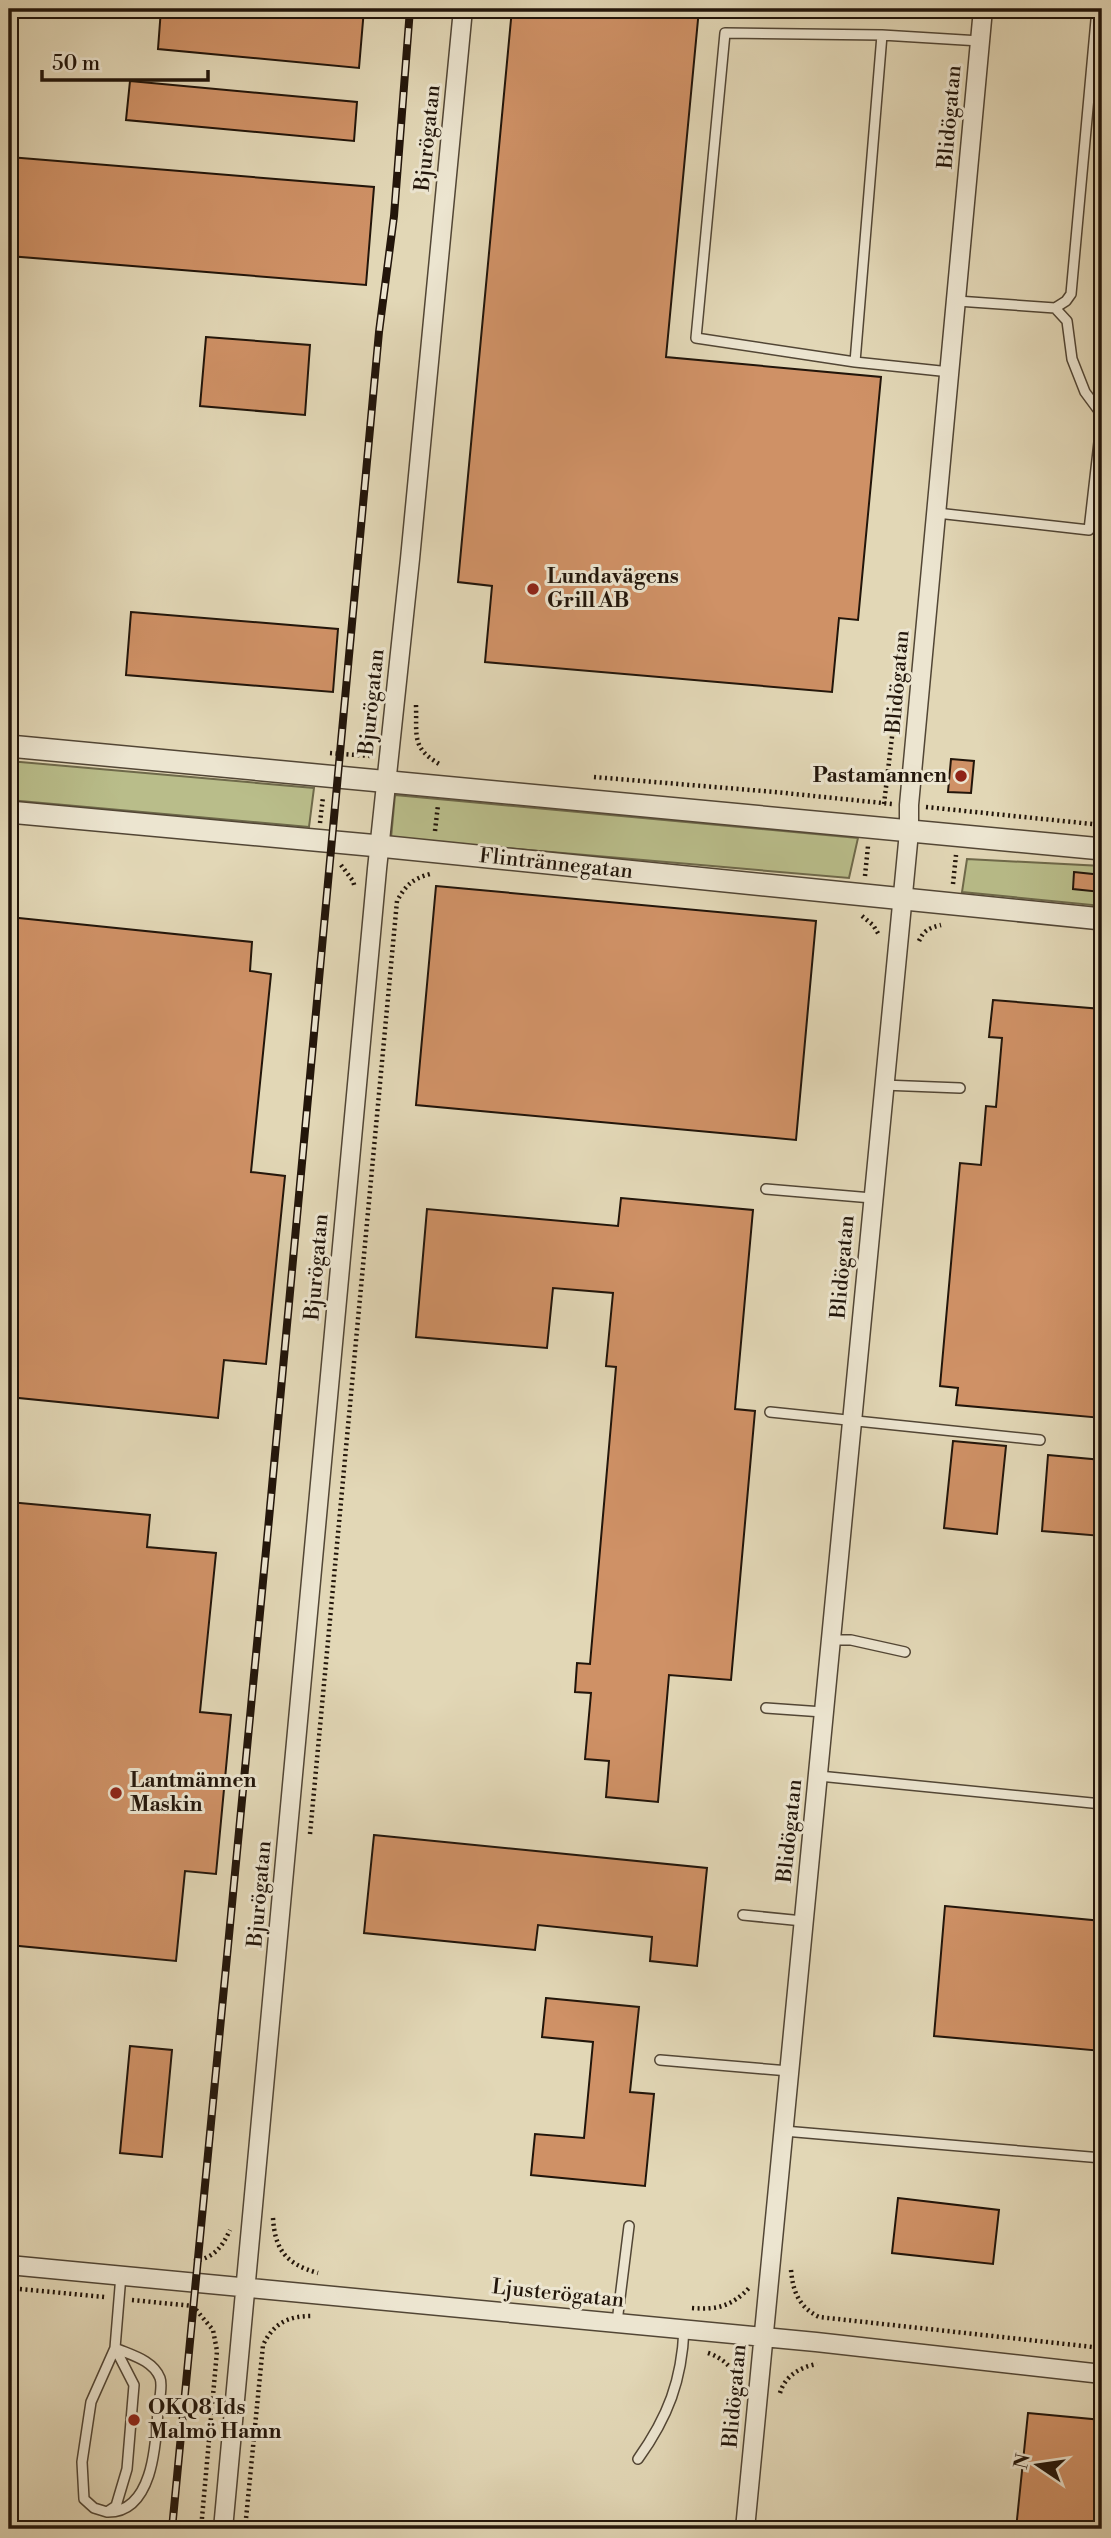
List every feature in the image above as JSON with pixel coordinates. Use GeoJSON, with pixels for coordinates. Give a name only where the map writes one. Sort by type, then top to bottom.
{"type":"FeatureCollection","features":[{"type":"Feature","properties":{"kind":"street","name":"Bjurögatan"},"geometry":{"type":"LineString","coordinates":[[223,2529],[379,846],[463,9]]}},
{"type":"Feature","properties":{"kind":"street","name":"Blidögatan"},"geometry":{"type":"LineString","coordinates":[[745,2529],[909,832],[909,805],[983,9]]}},
{"type":"Feature","properties":{"kind":"street"},"geometry":{"type":"LineString","coordinates":[[9,746],[1102,849]]}},
{"type":"Feature","properties":{"kind":"street","name":"Flintrännegatan"},"geometry":{"type":"LineString","coordinates":[[9,812],[379,846],[1102,919]]}},
{"type":"Feature","properties":{"kind":"street","name":"Ljusterögatan"},"geometry":{"type":"LineString","coordinates":[[9,2265],[617,2322],[1102,2374]]}},
{"type":"Feature","properties":{"kind":"lane"},"geometry":{"type":"LineString","coordinates":[[957,301],[1055,308],[1066,302],[1071,294],[1097,9]]}},
{"type":"Feature","properties":{"kind":"lane"},"geometry":{"type":"LineString","coordinates":[[950,372],[855,362],[696,338],[725,33],[882,35],[979,41]]}},
{"type":"Feature","properties":{"kind":"lane"},"geometry":{"type":"LineString","coordinates":[[855,362],[882,35]]}},
{"type":"Feature","properties":{"kind":"lane"},"geometry":{"type":"LineString","coordinates":[[1094,46],[1102,36]]}},
{"type":"Feature","properties":{"kind":"lane"},"geometry":{"type":"LineString","coordinates":[[937,513],[1089,530],[1102,416],[1085,393],[1072,359],[1067,321],[1055,308]]}},
{"type":"Feature","properties":{"kind":"lane"},"geometry":{"type":"LineString","coordinates":[[883,1085],[960,1088]]}},
{"type":"Feature","properties":{"kind":"lane"},"geometry":{"type":"LineString","coordinates":[[766,1189],[872,1198]]}},
{"type":"Feature","properties":{"kind":"lane"},"geometry":{"type":"LineString","coordinates":[[770,1412],[1040,1440]]}},
{"type":"Feature","properties":{"kind":"lane"},"geometry":{"type":"LineString","coordinates":[[830,1640],[851,1640],[905,1652]]}},
{"type":"Feature","properties":{"kind":"lane"},"geometry":{"type":"LineString","coordinates":[[766,1708],[823,1713]]}},
{"type":"Feature","properties":{"kind":"lane"},"geometry":{"type":"LineString","coordinates":[[818,1776],[1102,1804]]}},
{"type":"Feature","properties":{"kind":"lane"},"geometry":{"type":"LineString","coordinates":[[743,1915],[803,1921]]}},
{"type":"Feature","properties":{"kind":"lane"},"geometry":{"type":"LineString","coordinates":[[660,2060],[789,2071]]}},
{"type":"Feature","properties":{"kind":"lane"},"geometry":{"type":"LineString","coordinates":[[784,2131],[1102,2158]]}},
{"type":"Feature","properties":{"kind":"lane"},"geometry":{"type":"LineString","coordinates":[[617,2322],[629,2227]]}},
{"type":"Feature","properties":{"kind":"lane"},"geometry":{"type":"LineString","coordinates":[[115,2348],[149,2363],[160,2379],[155,2451],[146,2483],[132,2504],[118,2512],[107,2512],[94,2508],[84,2499],[82,2462],[91,2402],[115,2348],[121,2275]]}},
{"type":"Feature","properties":{"kind":"lane"},"geometry":{"type":"LineString","coordinates":[[638,2459],[657,2432],[671,2402],[683,2350],[684,2329]]}},
{"type":"Feature","properties":{"kind":"lane"},"geometry":{"type":"LineString","coordinates":[[107,2512],[116,2506],[127,2469],[134,2385],[115,2348]]}},
{"type":"Feature","properties":{"kind":"path"},"geometry":{"type":"LineString","coordinates":[[309,1843],[397,901],[413,879],[431,874],[442,765],[425,755],[416,741],[416,703]]}},
{"type":"Feature","properties":{"kind":"path"},"geometry":{"type":"LineString","coordinates":[[318,841],[327,752]]}},
{"type":"Feature","properties":{"kind":"path"},"geometry":{"type":"LineString","coordinates":[[909,805],[1102,825]]}},
{"type":"Feature","properties":{"kind":"path"},"geometry":{"type":"LineString","coordinates":[[918,942],[929,928],[949,923],[961,810]]}},
{"type":"Feature","properties":{"kind":"path"},"geometry":{"type":"LineString","coordinates":[[870,826],[862,915],[878,932],[880,943]]}},
{"type":"Feature","properties":{"kind":"path"},"geometry":{"type":"LineString","coordinates":[[184,2260],[197,2261],[210,2256],[222,2246],[230,2230],[232,2217],[273,2218],[278,2244],[286,2257],[301,2269],[319,2273]]}},
{"type":"Feature","properties":{"kind":"path"},"geometry":{"type":"LineString","coordinates":[[793,2258],[793,2289],[799,2302],[819,2317],[1102,2348]]}},
{"type":"Feature","properties":{"kind":"path"},"geometry":{"type":"LineString","coordinates":[[685,2307],[712,2310],[724,2308],[740,2298],[753,2281]]}},
{"type":"Feature","properties":{"kind":"path"},"geometry":{"type":"LineString","coordinates":[[245,2529],[263,2345],[269,2333],[282,2321],[296,2316],[316,2316]]}},
{"type":"Feature","properties":{"kind":"path"},"geometry":{"type":"LineString","coordinates":[[683,2350],[719,2357],[731,2367],[740,2381],[742,2409],[777,2412],[780,2389],[787,2379],[799,2369],[815,2364],[828,2365]]}},
{"type":"Feature","properties":{"kind":"green space"},"geometry":{"type":"Polygon","coordinates":[[[9,761],[314,788],[309,827],[9,800],[9,761]]]}},
{"type":"Feature","properties":{"kind":"green space"},"geometry":{"type":"Polygon","coordinates":[[[395,795],[858,838],[849,878],[391,838],[395,795]]]}},
{"type":"Feature","properties":{"kind":"green space"},"geometry":{"type":"Polygon","coordinates":[[[967,859],[1102,866],[1102,906],[962,892],[967,859]]]}},
{"type":"Feature","properties":{"kind":"building"},"geometry":{"type":"Polygon","coordinates":[[[161,9],[364,9],[359,68],[158,49],[161,9]]]}},
{"type":"Feature","properties":{"kind":"building"},"geometry":{"type":"Polygon","coordinates":[[[512,9],[699,9],[666,357],[881,377],[858,620],[839,618],[832,692],[485,662],[492,586],[458,582],[512,9]]]}},
{"type":"Feature","properties":{"kind":"building"},"geometry":{"type":"Polygon","coordinates":[[[130,81],[357,102],[354,141],[126,120],[130,81]]]}},
{"type":"Feature","properties":{"kind":"building"},"geometry":{"type":"Polygon","coordinates":[[[9,157],[374,187],[366,285],[9,256],[9,157]]]}},
{"type":"Feature","properties":{"kind":"building"},"geometry":{"type":"Polygon","coordinates":[[[206,337],[310,345],[305,415],[200,406],[206,337]]]}},
{"type":"Feature","properties":{"kind":"building"},"geometry":{"type":"Polygon","coordinates":[[[131,612],[338,629],[333,692],[126,675],[131,612]]]}},
{"type":"Feature","properties":{"kind":"building","name":"Pastamannen"},"geometry":{"type":"Polygon","coordinates":[[[951,759],[974,761],[971,793],[948,792],[951,759]]]}},
{"type":"Feature","properties":{"kind":"building"},"geometry":{"type":"Polygon","coordinates":[[[1074,872],[1102,875],[1101,892],[1073,889],[1074,872]]]}},
{"type":"Feature","properties":{"kind":"building"},"geometry":{"type":"Polygon","coordinates":[[[436,886],[816,921],[796,1140],[416,1105],[436,886]]]}},
{"type":"Feature","properties":{"kind":"building"},"geometry":{"type":"Polygon","coordinates":[[[9,917],[252,942],[250,971],[271,974],[251,1172],[285,1176],[266,1364],[224,1360],[218,1418],[9,1397],[9,917]]]}},
{"type":"Feature","properties":{"kind":"building"},"geometry":{"type":"Polygon","coordinates":[[[993,1000],[1102,1009],[1102,1418],[956,1405],[958,1388],[940,1386],[960,1163],[981,1165],[986,1106],[996,1107],[1002,1038],[989,1037],[993,1000]]]}},
{"type":"Feature","properties":{"kind":"building"},"geometry":{"type":"Polygon","coordinates":[[[621,1198],[753,1210],[735,1409],[755,1411],[731,1680],[669,1675],[658,1802],[606,1797],[609,1761],[585,1759],[591,1693],[575,1692],[577,1663],[590,1664],[616,1367],[606,1366],[613,1293],[553,1288],[547,1348],[416,1337],[427,1209],[618,1226],[621,1198]]]}},
{"type":"Feature","properties":{"kind":"building"},"geometry":{"type":"Polygon","coordinates":[[[953,1441],[1006,1446],[997,1534],[944,1528],[953,1441]]]}},
{"type":"Feature","properties":{"kind":"building"},"geometry":{"type":"Polygon","coordinates":[[[1048,1455],[1102,1460],[1102,1536],[1042,1531],[1048,1455]]]}},
{"type":"Feature","properties":{"kind":"building","name":"Lantmännen Maskin"},"geometry":{"type":"Polygon","coordinates":[[[9,1502],[150,1515],[147,1547],[216,1553],[200,1712],[231,1715],[216,1874],[185,1871],[176,1961],[9,1945],[9,1502]]]}},
{"type":"Feature","properties":{"kind":"building"},"geometry":{"type":"Polygon","coordinates":[[[374,1835],[707,1868],[697,1966],[650,1961],[652,1937],[538,1925],[535,1950],[364,1933],[374,1835]]]}},
{"type":"Feature","properties":{"kind":"building"},"geometry":{"type":"Polygon","coordinates":[[[945,1906],[1102,1921],[1102,2051],[934,2036],[945,1906]]]}},
{"type":"Feature","properties":{"kind":"building"},"geometry":{"type":"Polygon","coordinates":[[[546,1998],[639,2007],[630,2092],[654,2094],[645,2186],[531,2175],[535,2134],[584,2138],[593,2042],[542,2037],[546,1998]]]}},
{"type":"Feature","properties":{"kind":"building"},"geometry":{"type":"Polygon","coordinates":[[[130,2046],[172,2050],[162,2157],[120,2153],[130,2046]]]}},
{"type":"Feature","properties":{"kind":"building"},"geometry":{"type":"Polygon","coordinates":[[[898,2198],[999,2210],[993,2264],[892,2253],[898,2198]]]}},
{"type":"Feature","properties":{"kind":"building"},"geometry":{"type":"Polygon","coordinates":[[[1028,2413],[1102,2420],[1102,2529],[1016,2529],[1028,2413]]]}},
{"type":"Feature","properties":{"kind":"railway"},"geometry":{"type":"LineString","coordinates":[[172,2529],[379,332],[394,216],[410,9]]}},
{"type":"Feature","properties":{"kind":"place","name":"Lundavägens Grill AB"},"geometry":{"type":"Point","coordinates":[533,589]}},
{"type":"Feature","properties":{"kind":"place","name":"Pastamannen"},"geometry":{"type":"Point","coordinates":[961,776]}},
{"type":"Feature","properties":{"kind":"place","name":"Lantmännen Maskin"},"geometry":{"type":"Point","coordinates":[116,1793]}},
{"type":"Feature","properties":{"kind":"place","name":"OKQ8 Ids Malmö Hamn"},"geometry":{"type":"Point","coordinates":[134,2420]}}]}
